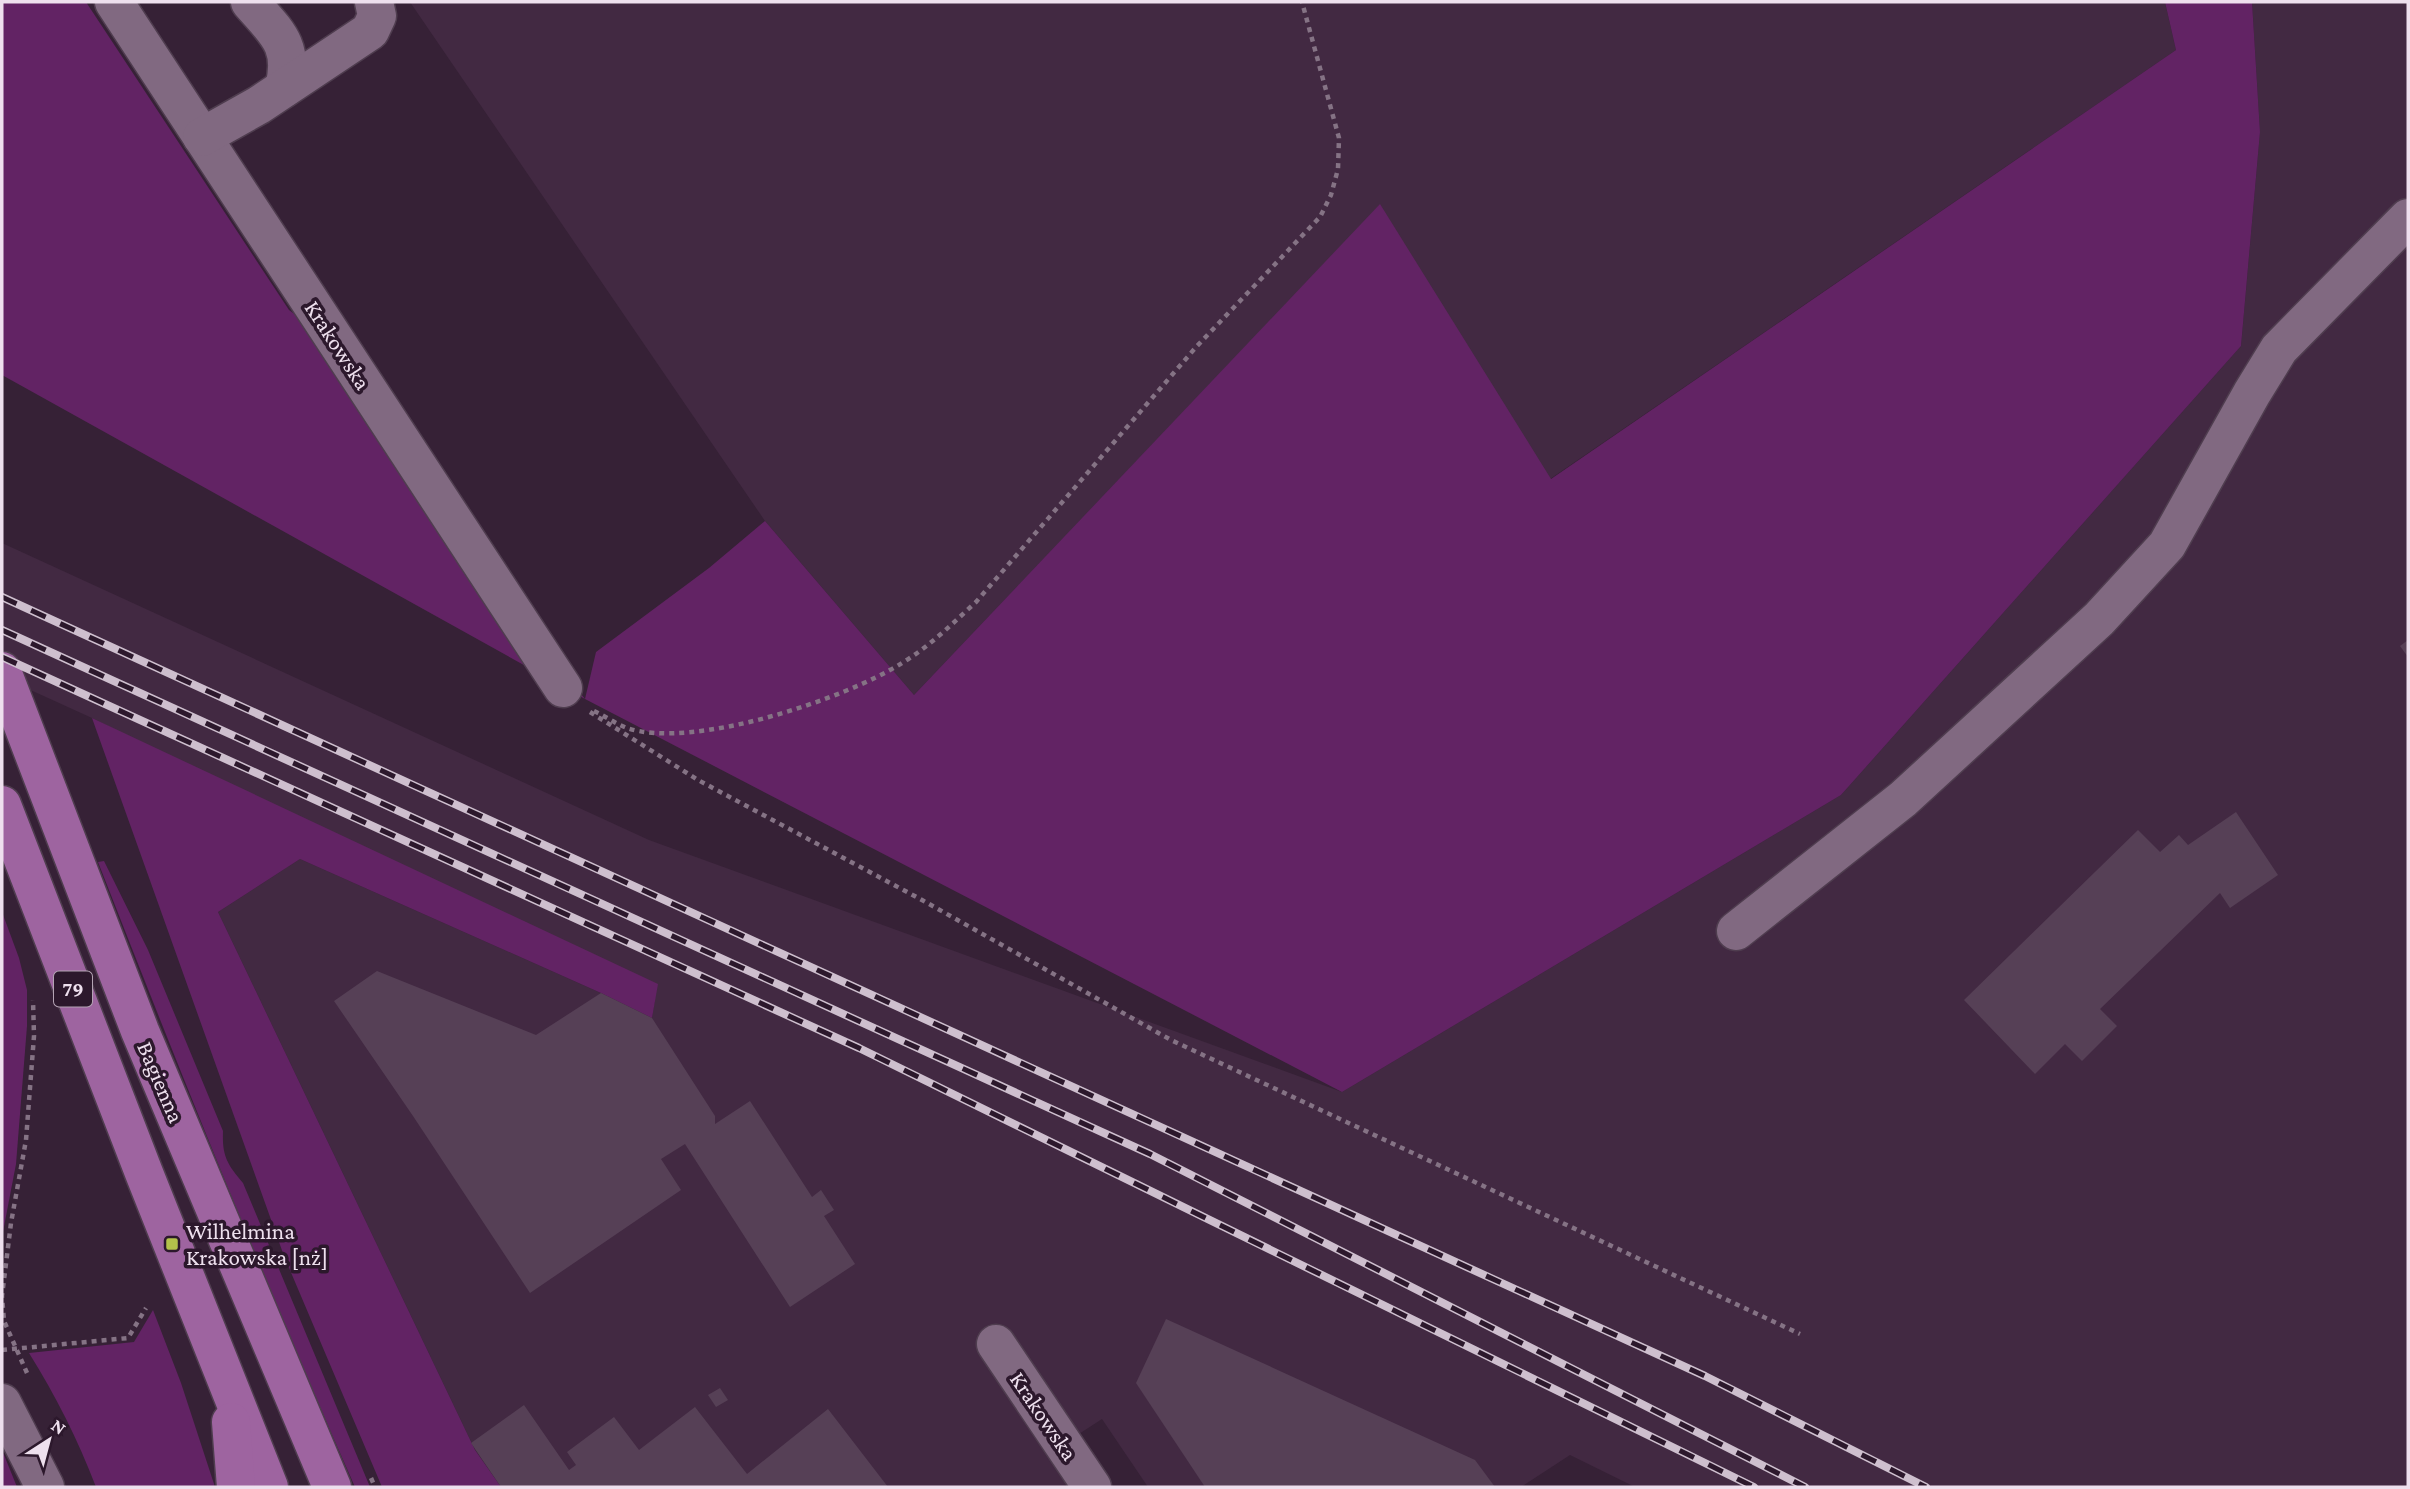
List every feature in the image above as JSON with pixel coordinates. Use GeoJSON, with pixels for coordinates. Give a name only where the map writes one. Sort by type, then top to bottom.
{"type":"FeatureCollection","features":[{"type":"Feature","properties":{"kind":"main road","name":"Bagienna"},"geometry":{"type":"LineString","coordinates":[[2,671],[140,1031],[332,1487]]}},
{"type":"Feature","properties":{"kind":"main road","name":"Bagienna"},"geometry":{"type":"LineString","coordinates":[[2,805],[231,1395],[270,1487]]}},
{"type":"Feature","properties":{"kind":"main road"},"geometry":{"type":"LineString","coordinates":[[231,1395],[236,1487]]}},
{"type":"Feature","properties":{"kind":"street","name":"Krakowska"},"geometry":{"type":"LineString","coordinates":[[114,2],[563,688]]}},
{"type":"Feature","properties":{"kind":"street"},"geometry":{"type":"LineString","coordinates":[[250,2],[284,42],[288,71],[284,88]]}},
{"type":"Feature","properties":{"kind":"street"},"geometry":{"type":"LineString","coordinates":[[202,137],[259,105],[370,31],[377,16],[374,2]]}},
{"type":"Feature","properties":{"kind":"street"},"geometry":{"type":"LineString","coordinates":[[1736,931],[1903,799],[2099,619],[2167,545],[2279,349],[2408,218]]}},
{"type":"Feature","properties":{"kind":"street","name":"Krakowska"},"geometry":{"type":"LineString","coordinates":[[996,1344],[1092,1487]]}},
{"type":"Feature","properties":{"kind":"street"},"geometry":{"type":"LineString","coordinates":[[2,1403],[45,1487]]}},
{"type":"Feature","properties":{"kind":"path"},"geometry":{"type":"LineString","coordinates":[[563,688],[584,706],[628,728],[663,733],[712,729],[756,722],[858,686],[901,664],[946,630],[976,602],[1198,346],[1320,217],[1331,195],[1338,169],[1339,138],[1302,2]]}},
{"type":"Feature","properties":{"kind":"path"},"geometry":{"type":"LineString","coordinates":[[563,688],[592,714],[698,780],[922,900],[1171,1040],[1800,1334]]}},
{"type":"Feature","properties":{"kind":"path"},"geometry":{"type":"LineString","coordinates":[[15,1349],[4,1321],[2,1296],[11,1223],[25,1152],[34,1035]]}},
{"type":"Feature","properties":{"kind":"path"},"geometry":{"type":"LineString","coordinates":[[2,1350],[128,1338],[146,1308]]}},
{"type":"Feature","properties":{"kind":"shaded area"},"geometry":{"type":"Polygon","coordinates":[[[2,2],[86,2],[289,310],[316,330],[442,518],[585,699],[2,375],[2,2]]]}},
{"type":"Feature","properties":{"kind":"shaded area"},"geometry":{"type":"Polygon","coordinates":[[[410,2],[2165,2],[2176,50],[1550,479],[1380,205],[914,695],[765,521],[410,2]]]}},
{"type":"Feature","properties":{"kind":"shaded area"},"geometry":{"type":"Polygon","coordinates":[[[2165,2],[2252,2],[2260,132],[2241,346],[1841,795],[1342,1092],[585,699],[596,652],[709,568],[765,521],[914,695],[1380,204],[1551,479],[2176,50],[2165,2]]]}},
{"type":"Feature","properties":{"kind":"shaded area"},"geometry":{"type":"Polygon","coordinates":[[[2252,2],[2408,2],[2408,1487],[1635,1487],[1570,1455],[1521,1487],[1148,1487],[1102,1419],[1048,1454],[1070,1487],[501,1487],[475,1450],[218,912],[300,859],[652,1018],[655,999],[92,718],[2,677],[2,543],[649,840],[1342,1092],[1841,795],[2241,346],[2260,132],[2252,2]]]}},
{"type":"Feature","properties":{"kind":"shaded area"},"geometry":{"type":"Polygon","coordinates":[[[92,718],[658,984],[652,1018],[300,859],[218,912],[475,1450],[501,1487],[382,1487],[284,1256],[92,718]]]}},
{"type":"Feature","properties":{"kind":"shaded area"},"geometry":{"type":"Polygon","coordinates":[[[104,861],[148,950],[223,1131],[223,1147],[227,1159],[243,1183],[370,1487],[355,1487],[288,1332],[191,1098],[98,862],[104,861]]]}},
{"type":"Feature","properties":{"kind":"shaded area"},"geometry":{"type":"Polygon","coordinates":[[[2,912],[19,958],[27,990],[27,1026],[16,1164],[2,1237],[2,912]]]}},
{"type":"Feature","properties":{"kind":"shaded area"},"geometry":{"type":"Polygon","coordinates":[[[153,1310],[181,1383],[215,1487],[96,1487],[66,1418],[29,1353],[134,1342],[153,1310]]]}},
{"type":"Feature","properties":{"kind":"shaded area"},"geometry":{"type":"Polygon","coordinates":[[[2,1452],[4,1455],[17,1487],[2,1487],[2,1452]]]}},
{"type":"Feature","properties":{"kind":"building"},"geometry":{"type":"Polygon","coordinates":[[[2408,640],[2408,657],[2400,646],[2408,640]]]}},
{"type":"Feature","properties":{"kind":"building"},"geometry":{"type":"Polygon","coordinates":[[[2236,812],[2278,875],[2230,908],[2220,893],[2100,1009],[2117,1026],[2082,1061],[2065,1044],[2035,1074],[1964,1000],[2138,830],[2160,852],[2179,835],[2188,845],[2236,812]]]}},
{"type":"Feature","properties":{"kind":"building"},"geometry":{"type":"Polygon","coordinates":[[[377,971],[536,1035],[601,993],[652,1018],[715,1116],[715,1124],[750,1101],[812,1197],[821,1190],[834,1210],[824,1216],[855,1264],[790,1307],[685,1144],[661,1159],[681,1190],[530,1293],[334,1001],[377,971]]]}},
{"type":"Feature","properties":{"kind":"building"},"geometry":{"type":"Polygon","coordinates":[[[1166,1319],[1475,1460],[1495,1487],[1205,1487],[1136,1383],[1166,1319]]]}},
{"type":"Feature","properties":{"kind":"building"},"geometry":{"type":"Polygon","coordinates":[[[720,1388],[728,1400],[716,1407],[708,1395],[720,1388]]]}},
{"type":"Feature","properties":{"kind":"building"},"geometry":{"type":"Polygon","coordinates":[[[524,1405],[569,1470],[576,1465],[567,1452],[614,1417],[639,1450],[695,1407],[747,1474],[828,1409],[888,1487],[501,1487],[471,1443],[524,1405]]]}},
{"type":"Feature","properties":{"kind":"railway"},"geometry":{"type":"LineString","coordinates":[[2,597],[1705,1376],[1926,1487]]}},
{"type":"Feature","properties":{"kind":"railway"},"geometry":{"type":"LineString","coordinates":[[2,630],[1150,1154],[1805,1487]]}},
{"type":"Feature","properties":{"kind":"railway"},"geometry":{"type":"LineString","coordinates":[[2,657],[859,1048],[1754,1487]]}},
{"type":"Feature","properties":{"kind":"place","name":"Wilhelmina Krakowska [nż]"},"geometry":{"type":"Point","coordinates":[172,1244]}}]}
